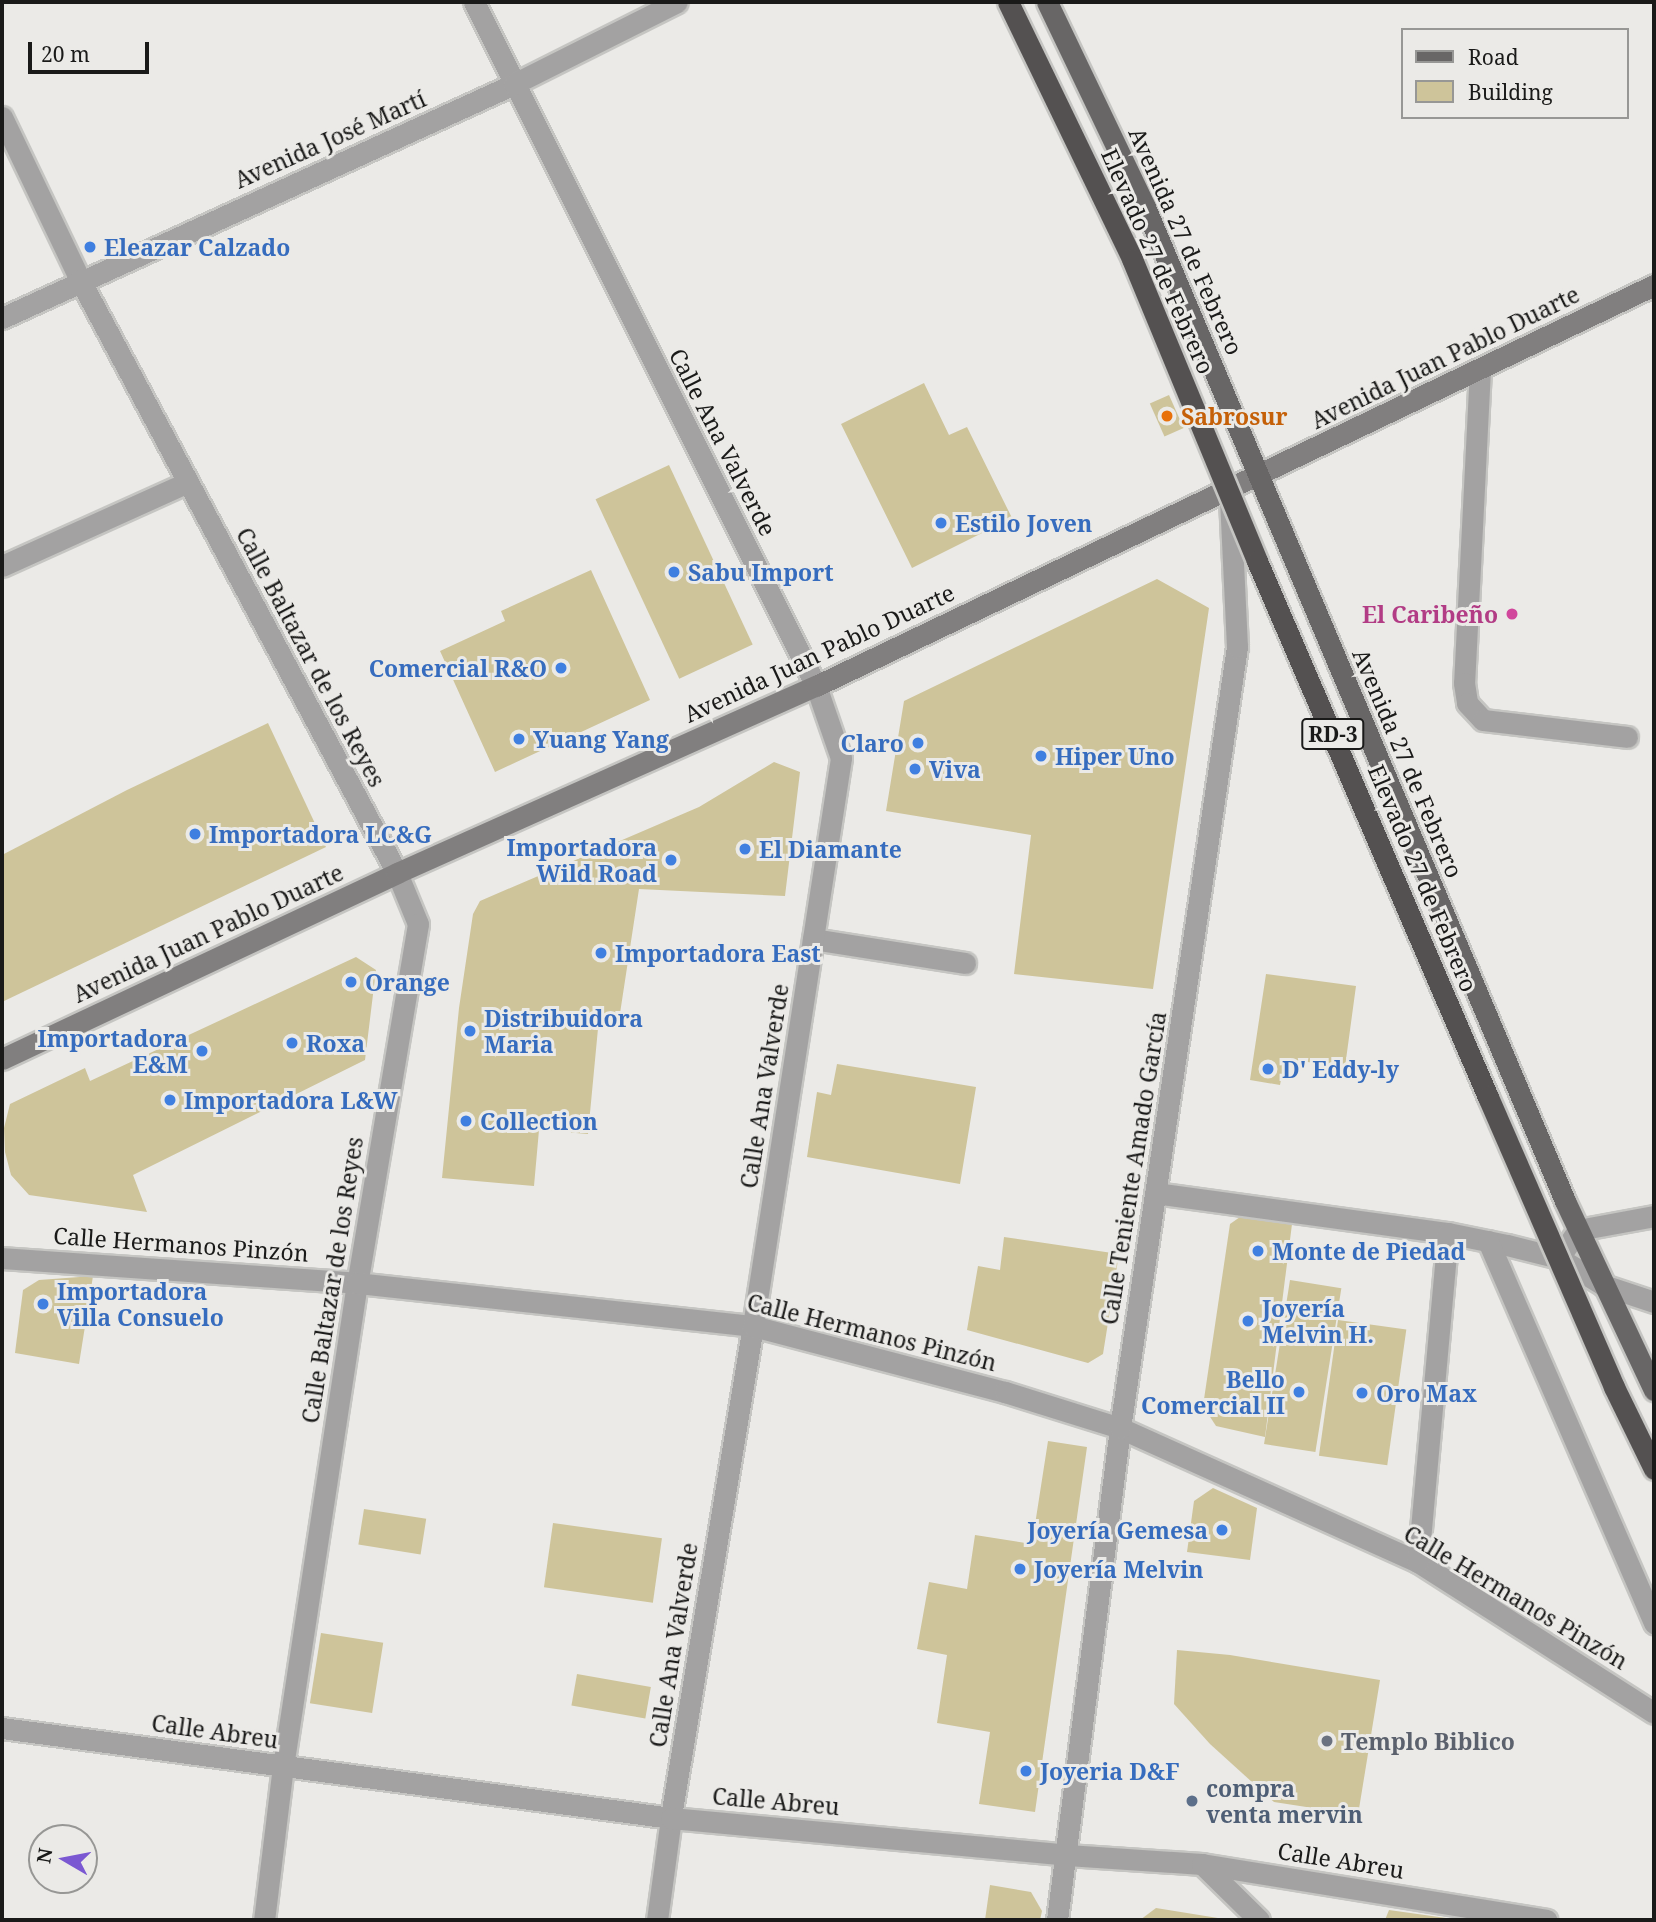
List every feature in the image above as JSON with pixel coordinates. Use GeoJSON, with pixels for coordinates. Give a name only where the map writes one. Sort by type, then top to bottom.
{"type":"FeatureCollection","features":[{"type":"Feature","properties":{"kind":"highway","name":"Elevado 27 de Febrero"},"geometry":{"type":"LineString","coordinates":[[1008,2],[1132,259],[1257,561],[1499,1122],[1614,1387],[1654,1469]]}},
{"type":"Feature","properties":{"kind":"main road","name":"Avenida 27 de Febrero"},"geometry":{"type":"LineString","coordinates":[[1047,2],[1146,207],[1578,1230],[1654,1390]]}},
{"type":"Feature","properties":{"kind":"main road","name":"Avenida Juan Pablo Duarte"},"geometry":{"type":"LineString","coordinates":[[2,1059],[397,873],[816,686],[1654,285]]}},
{"type":"Feature","properties":{"kind":"street","name":"Calle Ana Valverde"},"geometry":{"type":"LineString","coordinates":[[474,2],[816,686],[841,758],[753,1326],[671,1818],[657,1920]]}},
{"type":"Feature","properties":{"kind":"street","name":"Avenida José Martí"},"geometry":{"type":"LineString","coordinates":[[2,318],[80,280],[514,84],[677,2]]}},
{"type":"Feature","properties":{"kind":"street","name":"Calle Baltazar de los Reyes"},"geometry":{"type":"LineString","coordinates":[[2,117],[80,280],[397,873],[418,924],[357,1283],[283,1766],[264,1920]]}},
{"type":"Feature","properties":{"kind":"street"},"geometry":{"type":"LineString","coordinates":[[1480,369],[1464,683],[1467,703],[1483,720],[1492,722],[1627,737]]}},
{"type":"Feature","properties":{"kind":"street"},"geometry":{"type":"LineString","coordinates":[[2,566],[188,482]]}},
{"type":"Feature","properties":{"kind":"street","name":"Calle Teniente Amado García"},"geometry":{"type":"LineString","coordinates":[[1057,1920],[1120,1428],[1237,647],[1230,489]]}},
{"type":"Feature","properties":{"kind":"street"},"geometry":{"type":"LineString","coordinates":[[813,939],[965,963]]}},
{"type":"Feature","properties":{"kind":"street"},"geometry":{"type":"LineString","coordinates":[[1155,1193],[1448,1233],[1488,1241],[1559,1258],[1603,1285],[1654,1302]]}},
{"type":"Feature","properties":{"kind":"street"},"geometry":{"type":"LineString","coordinates":[[1559,1258],[1578,1230],[1654,1216]]}},
{"type":"Feature","properties":{"kind":"street"},"geometry":{"type":"LineString","coordinates":[[1418,1562],[1448,1233]]}},
{"type":"Feature","properties":{"kind":"street"},"geometry":{"type":"LineString","coordinates":[[1488,1241],[1654,1623]]}},
{"type":"Feature","properties":{"kind":"street","name":"Calle Hermanos Pinzón"},"geometry":{"type":"LineString","coordinates":[[2,1258],[357,1283],[753,1326],[1005,1392],[1120,1428],[1418,1562],[1654,1713]]}},
{"type":"Feature","properties":{"kind":"street","name":"Calle Abreu"},"geometry":{"type":"LineString","coordinates":[[2,1728],[671,1818],[1066,1855],[1202,1864],[1546,1920]]}},
{"type":"Feature","properties":{"kind":"street"},"geometry":{"type":"LineString","coordinates":[[1202,1864],[1259,1920]]}},
{"type":"Feature","properties":{"kind":"building"},"geometry":{"type":"Polygon","coordinates":[[[924,383],[949,435],[967,427],[1012,518],[912,568],[841,424],[924,383]]]}},
{"type":"Feature","properties":{"kind":"building","name":"Sabrosur"},"geometry":{"type":"Polygon","coordinates":[[[1169,395],[1184,428],[1164,436],[1150,404],[1169,395]]]}},
{"type":"Feature","properties":{"kind":"building","name":"Sabu Import"},"geometry":{"type":"Polygon","coordinates":[[[669,465],[753,644],[679,679],[596,499],[669,465]]]}},
{"type":"Feature","properties":{"kind":"building"},"geometry":{"type":"Polygon","coordinates":[[[591,570],[650,700],[495,772],[440,651],[505,621],[501,611],[591,570]]]}},
{"type":"Feature","properties":{"kind":"building","name":"Hiper Uno"},"geometry":{"type":"Polygon","coordinates":[[[1157,579],[1209,608],[1153,989],[1014,974],[1031,835],[886,811],[904,701],[1157,579]]]}},
{"type":"Feature","properties":{"kind":"building"},"geometry":{"type":"Polygon","coordinates":[[[268,723],[326,847],[2,1002],[2,855],[127,790],[268,723]]]}},
{"type":"Feature","properties":{"kind":"building"},"geometry":{"type":"Polygon","coordinates":[[[774,762],[800,772],[785,896],[639,889],[619,1020],[599,1018],[588,1134],[539,1130],[534,1186],[442,1178],[459,1008],[473,914],[480,901],[699,807],[774,762]]]}},
{"type":"Feature","properties":{"kind":"building"},"geometry":{"type":"Polygon","coordinates":[[[356,957],[376,970],[365,1060],[133,1175],[147,1212],[29,1195],[11,1175],[5,1152],[4,1128],[10,1104],[85,1068],[90,1081],[356,957]]]}},
{"type":"Feature","properties":{"kind":"building"},"geometry":{"type":"Polygon","coordinates":[[[1266,974],[1356,986],[1345,1067],[1285,1059],[1280,1085],[1250,1080],[1266,974]]]}},
{"type":"Feature","properties":{"kind":"building"},"geometry":{"type":"Polygon","coordinates":[[[837,1064],[976,1087],[960,1184],[807,1157],[817,1092],[831,1095],[837,1064]]]}},
{"type":"Feature","properties":{"kind":"building"},"geometry":{"type":"Polygon","coordinates":[[[1240,1217],[1292,1224],[1265,1437],[1216,1426],[1203,1406],[1230,1224],[1240,1217]]]}},
{"type":"Feature","properties":{"kind":"building"},"geometry":{"type":"Polygon","coordinates":[[[1004,1237],[1119,1254],[1103,1354],[1088,1363],[967,1330],[978,1266],[1000,1270],[1004,1237]]]}},
{"type":"Feature","properties":{"kind":"building"},"geometry":{"type":"Polygon","coordinates":[[[93,1276],[79,1364],[15,1353],[23,1290],[39,1280],[93,1276]]]}},
{"type":"Feature","properties":{"kind":"building","name":"Bello Comercial II"},"geometry":{"type":"Polygon","coordinates":[[[1290,1280],[1341,1288],[1315,1452],[1264,1444],[1290,1280]]]}},
{"type":"Feature","properties":{"kind":"building","name":"Oro Max"},"geometry":{"type":"Polygon","coordinates":[[[1338,1320],[1406,1330],[1387,1465],[1319,1456],[1338,1320]]]}},
{"type":"Feature","properties":{"kind":"building"},"geometry":{"type":"Polygon","coordinates":[[[1048,1441],[1087,1447],[1035,1812],[979,1804],[990,1732],[937,1723],[947,1655],[917,1649],[929,1582],[967,1589],[975,1535],[1032,1544],[1048,1441]]]}},
{"type":"Feature","properties":{"kind":"building","name":"Joyería Gemesa"},"geometry":{"type":"Polygon","coordinates":[[[1213,1488],[1257,1508],[1250,1560],[1187,1552],[1194,1501],[1213,1488]]]}},
{"type":"Feature","properties":{"kind":"building"},"geometry":{"type":"Polygon","coordinates":[[[364,1509],[426,1519],[421,1554],[358,1545],[364,1509]]]}},
{"type":"Feature","properties":{"kind":"building"},"geometry":{"type":"Polygon","coordinates":[[[553,1523],[662,1538],[653,1603],[544,1587],[553,1523]]]}},
{"type":"Feature","properties":{"kind":"building"},"geometry":{"type":"Polygon","coordinates":[[[321,1633],[383,1643],[372,1713],[310,1703],[321,1633]]]}},
{"type":"Feature","properties":{"kind":"building"},"geometry":{"type":"Polygon","coordinates":[[[1177,1650],[1230,1655],[1380,1680],[1358,1815],[1274,1802],[1210,1744],[1174,1704],[1177,1650]]]}},
{"type":"Feature","properties":{"kind":"building"},"geometry":{"type":"Polygon","coordinates":[[[577,1674],[651,1687],[645,1719],[571,1706],[577,1674]]]}},
{"type":"Feature","properties":{"kind":"building"},"geometry":{"type":"Polygon","coordinates":[[[990,1885],[1031,1892],[1042,1911],[1040,1920],[985,1920],[990,1885]]]}},
{"type":"Feature","properties":{"kind":"building"},"geometry":{"type":"Polygon","coordinates":[[[1156,1908],[1224,1919],[1224,1920],[1140,1920],[1156,1908]]]}},
{"type":"Feature","properties":{"kind":"building"},"geometry":{"type":"Polygon","coordinates":[[[1389,1910],[1453,1919],[1385,1920],[1389,1910]]]}},
{"type":"Feature","properties":{"kind":"place","name":"Eleazar Calzado"},"geometry":{"type":"Point","coordinates":[90,247]}},
{"type":"Feature","properties":{"kind":"place","name":"Sabrosur"},"geometry":{"type":"Point","coordinates":[1167,416]}},
{"type":"Feature","properties":{"kind":"place","name":"Estilo Joven"},"geometry":{"type":"Point","coordinates":[941,523]}},
{"type":"Feature","properties":{"kind":"place","name":"Sabu Import"},"geometry":{"type":"Point","coordinates":[674,572]}},
{"type":"Feature","properties":{"kind":"place","name":"El Caribeño"},"geometry":{"type":"Point","coordinates":[1512,614]}},
{"type":"Feature","properties":{"kind":"place","name":"Comercial R&O"},"geometry":{"type":"Point","coordinates":[561,668]}},
{"type":"Feature","properties":{"kind":"place","name":"Yuang Yang"},"geometry":{"type":"Point","coordinates":[519,739]}},
{"type":"Feature","properties":{"kind":"place","name":"Claro"},"geometry":{"type":"Point","coordinates":[918,743]}},
{"type":"Feature","properties":{"kind":"place","name":"Hiper Uno"},"geometry":{"type":"Point","coordinates":[1041,756]}},
{"type":"Feature","properties":{"kind":"place","name":"Viva"},"geometry":{"type":"Point","coordinates":[915,769]}},
{"type":"Feature","properties":{"kind":"place","name":"Importadora LC&G"},"geometry":{"type":"Point","coordinates":[195,834]}},
{"type":"Feature","properties":{"kind":"place","name":"El Diamante"},"geometry":{"type":"Point","coordinates":[745,849]}},
{"type":"Feature","properties":{"kind":"place","name":"Importadora Wild Road"},"geometry":{"type":"Point","coordinates":[671,860]}},
{"type":"Feature","properties":{"kind":"place","name":"Importadora East"},"geometry":{"type":"Point","coordinates":[601,953]}},
{"type":"Feature","properties":{"kind":"place","name":"Orange"},"geometry":{"type":"Point","coordinates":[351,982]}},
{"type":"Feature","properties":{"kind":"place","name":"Distribuidora Maria"},"geometry":{"type":"Point","coordinates":[470,1031]}},
{"type":"Feature","properties":{"kind":"place","name":"Roxa"},"geometry":{"type":"Point","coordinates":[292,1043]}},
{"type":"Feature","properties":{"kind":"place","name":"Importadora E&M"},"geometry":{"type":"Point","coordinates":[202,1051]}},
{"type":"Feature","properties":{"kind":"place","name":"D' Eddy-ly"},"geometry":{"type":"Point","coordinates":[1268,1069]}},
{"type":"Feature","properties":{"kind":"place","name":"Importadora L&W"},"geometry":{"type":"Point","coordinates":[170,1100]}},
{"type":"Feature","properties":{"kind":"place","name":"Collection"},"geometry":{"type":"Point","coordinates":[466,1121]}},
{"type":"Feature","properties":{"kind":"place","name":"Monte de Piedad"},"geometry":{"type":"Point","coordinates":[1258,1251]}},
{"type":"Feature","properties":{"kind":"place","name":"Importadora Villa Consuelo"},"geometry":{"type":"Point","coordinates":[43,1304]}},
{"type":"Feature","properties":{"kind":"place","name":"Joyería Melvin H."},"geometry":{"type":"Point","coordinates":[1248,1321]}},
{"type":"Feature","properties":{"kind":"place","name":"Bello Comercial II"},"geometry":{"type":"Point","coordinates":[1299,1392]}},
{"type":"Feature","properties":{"kind":"place","name":"Oro Max"},"geometry":{"type":"Point","coordinates":[1362,1393]}},
{"type":"Feature","properties":{"kind":"place","name":"Joyería Gemesa"},"geometry":{"type":"Point","coordinates":[1222,1530]}},
{"type":"Feature","properties":{"kind":"place","name":"Joyería Melvin"},"geometry":{"type":"Point","coordinates":[1020,1569]}},
{"type":"Feature","properties":{"kind":"place","name":"Templo Biblico"},"geometry":{"type":"Point","coordinates":[1327,1741]}},
{"type":"Feature","properties":{"kind":"place","name":"Joyeria D&F"},"geometry":{"type":"Point","coordinates":[1026,1771]}},
{"type":"Feature","properties":{"kind":"place","name":"compra venta mervin"},"geometry":{"type":"Point","coordinates":[1192,1801]}}]}
